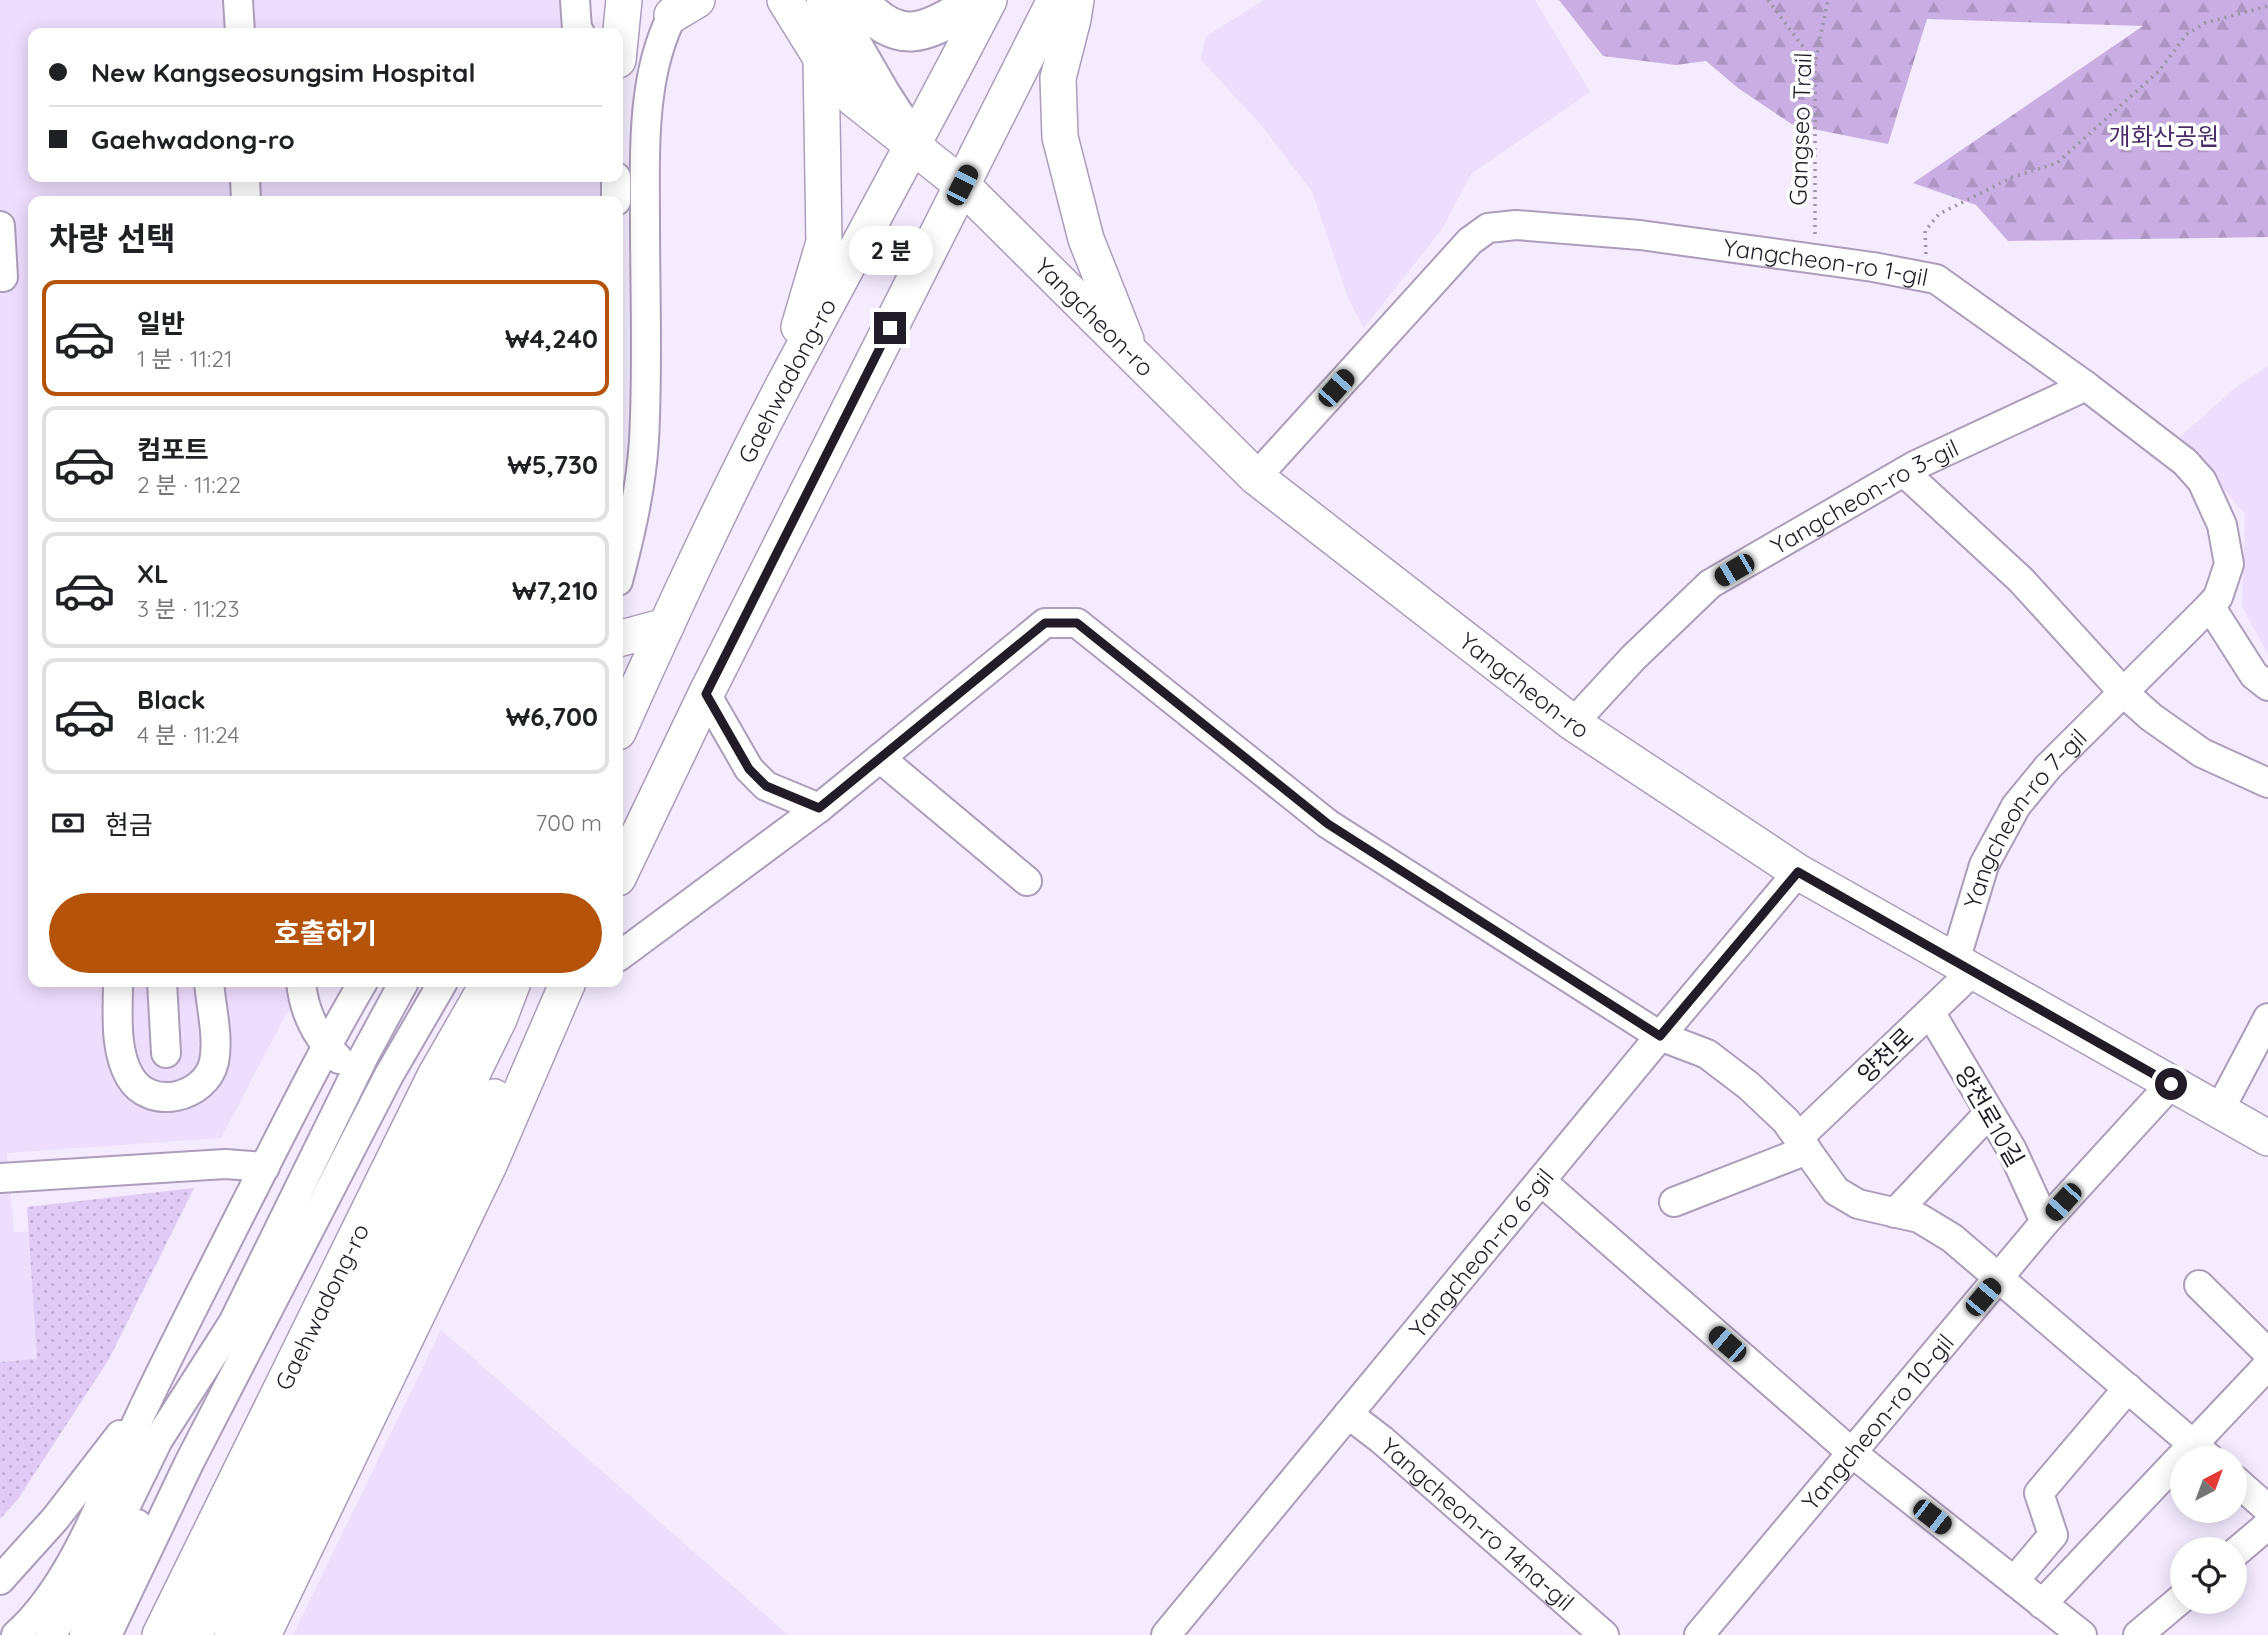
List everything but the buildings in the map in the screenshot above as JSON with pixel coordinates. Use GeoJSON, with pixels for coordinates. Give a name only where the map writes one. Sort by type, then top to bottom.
{"type":"FeatureCollection","features":[{"type":"Feature","properties":{"kind":"highway"},"geometry":{"type":"LineString","coordinates":[[826,0],[914,146]]}},
{"type":"Feature","properties":{"kind":"highway"},"geometry":{"type":"LineString","coordinates":[[858,0],[882,25],[904,33],[929,30],[981,0]]}},
{"type":"Feature","properties":{"kind":"main road"},"geometry":{"type":"LineString","coordinates":[[621,28],[624,0]]}},
{"type":"Feature","properties":{"kind":"main road","name":"Yangcheon-ro"},"geometry":{"type":"LineString","coordinates":[[785,0],[821,58],[853,99],[962,185],[1256,477],[1573,723],[1798,872],[2268,1138]]}},
{"type":"Feature","properties":{"kind":"main road","name":"Gaehwadong-ro"},"geometry":{"type":"LineString","coordinates":[[623,721],[666,626],[781,390],[914,146],[989,0]]}},
{"type":"Feature","properties":{"kind":"main road"},"geometry":{"type":"LineString","coordinates":[[623,868],[706,694],[1055,0]]}},
{"type":"Feature","properties":{"kind":"main road"},"geometry":{"type":"LineString","coordinates":[[1076,0],[1058,78],[1060,137],[1086,239],[1131,353]]}},
{"type":"Feature","properties":{"kind":"main road"},"geometry":{"type":"LineString","coordinates":[[781,390],[824,242],[821,58]]}},
{"type":"Feature","properties":{"kind":"main road"},"geometry":{"type":"LineString","coordinates":[[623,638],[666,626]]}},
{"type":"Feature","properties":{"kind":"main road","name":"Gaehwadong-ro"},"geometry":{"type":"LineString","coordinates":[[160,1635],[435,1076],[486,987]]}},
{"type":"Feature","properties":{"kind":"main road","name":"Gaehwadong-ro"},"geometry":{"type":"LineString","coordinates":[[194,1635],[435,1150],[499,1018],[511,987]]}},
{"type":"Feature","properties":{"kind":"main road"},"geometry":{"type":"LineString","coordinates":[[232,1635],[508,1067],[570,988]]}},
{"type":"Feature","properties":{"kind":"main road"},"geometry":{"type":"LineString","coordinates":[[263,1635],[489,1165],[570,988]]}},
{"type":"Feature","properties":{"kind":"street"},"geometry":{"type":"LineString","coordinates":[[238,0],[240,28]]}},
{"type":"Feature","properties":{"kind":"street"},"geometry":{"type":"LineString","coordinates":[[575,0],[577,28]]}},
{"type":"Feature","properties":{"kind":"street"},"geometry":{"type":"LineString","coordinates":[[623,563],[641,477],[644,439],[645,130],[657,56],[683,5]]}},
{"type":"Feature","properties":{"kind":"street","name":"Yangcheon-ro 1-gil"},"geometry":{"type":"LineString","coordinates":[[1256,477],[1470,241],[1488,229],[1516,225],[1640,235],[1873,267],[1936,279],[2086,386],[2185,463],[2202,481],[2222,525],[2229,564],[2218,597],[2210,606]]}},
{"type":"Feature","properties":{"kind":"street"},"geometry":{"type":"LineString","coordinates":[[0,226],[3,278]]}},
{"type":"Feature","properties":{"kind":"street","name":"Yangcheon-ro 3-gil"},"geometry":{"type":"LineString","coordinates":[[1573,723],[1633,658],[1710,584],[1904,472],[2086,386]]}},
{"type":"Feature","properties":{"kind":"street"},"geometry":{"type":"LineString","coordinates":[[1904,472],[2021,580],[2123,692],[2151,717],[2202,753],[2268,783]]}},
{"type":"Feature","properties":{"kind":"street"},"geometry":{"type":"LineString","coordinates":[[2210,606],[2254,675],[2268,686]]}},
{"type":"Feature","properties":{"kind":"street","name":"Yangcheon-ro 7-gil"},"geometry":{"type":"LineString","coordinates":[[1964,966],[1984,864],[2016,806],[2048,767],[2210,606]]}},
{"type":"Feature","properties":{"kind":"street"},"geometry":{"type":"LineString","coordinates":[[623,953],[819,808],[1045,623],[1077,623],[1328,824],[1660,1036],[1707,1054],[1749,1086],[1786,1121],[1836,1191],[1858,1204],[1919,1218],[1952,1238],[2195,1446]]}},
{"type":"Feature","properties":{"kind":"street"},"geometry":{"type":"LineString","coordinates":[[706,694],[749,769],[766,786],[819,808]]}},
{"type":"Feature","properties":{"kind":"street"},"geometry":{"type":"LineString","coordinates":[[880,758],[1027,881]]}},
{"type":"Feature","properties":{"kind":"street","name":"Yangcheon-ro 6-gil"},"geometry":{"type":"LineString","coordinates":[[1166,1635],[1798,872]]}},
{"type":"Feature","properties":{"kind":"street","name":"양천로"},"geometry":{"type":"LineString","coordinates":[[1802,1144],[1930,1012],[1964,966]]}},
{"type":"Feature","properties":{"kind":"street"},"geometry":{"type":"LineString","coordinates":[[118,987],[119,1040],[126,1070],[136,1085],[146,1093],[158,1096],[187,1094],[197,1089],[207,1078],[215,1055],[209,987]]}},
{"type":"Feature","properties":{"kind":"street"},"geometry":{"type":"LineString","coordinates":[[162,987],[166,1053]]}},
{"type":"Feature","properties":{"kind":"street"},"geometry":{"type":"LineString","coordinates":[[302,987],[303,1002],[313,1027],[341,1062],[357,1069]]}},
{"type":"Feature","properties":{"kind":"street"},"geometry":{"type":"LineString","coordinates":[[16,1635],[58,1584],[102,1502],[146,1403],[265,1167],[360,987]]}},
{"type":"Feature","properties":{"kind":"street"},"geometry":{"type":"LineString","coordinates":[[84,1635],[357,1069],[401,987]]}},
{"type":"Feature","properties":{"kind":"street"},"geometry":{"type":"LineString","coordinates":[[107,1635],[189,1463],[389,1075],[440,987]]}},
{"type":"Feature","properties":{"kind":"street"},"geometry":{"type":"LineString","coordinates":[[164,1016],[211,1012]]}},
{"type":"Feature","properties":{"kind":"street","name":"양천로10길"},"geometry":{"type":"LineString","coordinates":[[1930,1012],[2012,1150],[2045,1222]]}},
{"type":"Feature","properties":{"kind":"street"},"geometry":{"type":"LineString","coordinates":[[2220,1111],[2268,1017]]}},
{"type":"Feature","properties":{"kind":"street","name":"Yangcheon-ro 10-gil"},"geometry":{"type":"LineString","coordinates":[[1699,1635],[2045,1222],[2171,1084]]}},
{"type":"Feature","properties":{"kind":"street"},"geometry":{"type":"LineString","coordinates":[[1895,1213],[1989,1113]]}},
{"type":"Feature","properties":{"kind":"street"},"geometry":{"type":"LineString","coordinates":[[1674,1202],[1802,1144]]}},
{"type":"Feature","properties":{"kind":"street"},"geometry":{"type":"LineString","coordinates":[[0,1178],[225,1164],[265,1167]]}},
{"type":"Feature","properties":{"kind":"street"},"geometry":{"type":"LineString","coordinates":[[1541,1181],[1851,1452],[2082,1635]]}},
{"type":"Feature","properties":{"kind":"street"},"geometry":{"type":"LineString","coordinates":[[2199,1285],[2268,1353]]}},
{"type":"Feature","properties":{"kind":"street"},"geometry":{"type":"LineString","coordinates":[[51,1635],[110,1538],[158,1440],[233,1323]]}},
{"type":"Feature","properties":{"kind":"street"},"geometry":{"type":"LineString","coordinates":[[2205,1446],[2268,1365]]}},
{"type":"Feature","properties":{"kind":"street"},"geometry":{"type":"LineString","coordinates":[[2014,1581],[2053,1535],[2039,1493],[2128,1388]]}},
{"type":"Feature","properties":{"kind":"street"},"geometry":{"type":"LineString","coordinates":[[0,1580],[55,1519],[146,1403]]}},
{"type":"Feature","properties":{"kind":"street","name":"Yangcheon-ro 14na-gil"},"geometry":{"type":"LineString","coordinates":[[1348,1414],[1382,1440],[1604,1635]]}},
{"type":"Feature","properties":{"kind":"street"},"geometry":{"type":"LineString","coordinates":[[2042,1604],[2170,1481]]}},
{"type":"Feature","properties":{"kind":"street"},"geometry":{"type":"LineString","coordinates":[[2247,1491],[2268,1509]]}},
{"type":"Feature","properties":{"kind":"street"},"geometry":{"type":"LineString","coordinates":[[2247,1543],[2268,1525]]}},
{"type":"Feature","properties":{"kind":"street"},"geometry":{"type":"LineString","coordinates":[[2138,1635],[2170,1608]]}},
{"type":"Feature","properties":{"kind":"path"},"geometry":{"type":"LineString","coordinates":[[1768,0],[1815,63]]}},
{"type":"Feature","properties":{"kind":"path","name":"Gangseo Trail"},"geometry":{"type":"LineString","coordinates":[[1815,261],[1815,63],[1828,0]]}},
{"type":"Feature","properties":{"kind":"path"},"geometry":{"type":"LineString","coordinates":[[1926,277],[1925,231],[1939,214],[2013,177],[2057,163],[2159,71],[2187,34],[2205,23],[2268,6]]}},
{"type":"Feature","properties":{"kind":"shaded area"},"geometry":{"type":"Polygon","coordinates":[[[0,0],[570,0],[573,28],[28,28],[28,182],[609,182],[610,196],[28,196],[28,987],[311,987],[285,1016],[221,1138],[7,1153],[14,1232],[64,1230],[74,1378],[0,1384],[0,0]]]}},
{"type":"Feature","properties":{"kind":"shaded area"},"geometry":{"type":"Polygon","coordinates":[[[1264,0],[1535,0],[1590,92],[1471,174],[1442,229],[1364,328],[1349,300],[1312,191],[1261,125],[1201,60],[1205,37],[1264,0]]]}},
{"type":"Feature","properties":{"kind":"shaded area"},"geometry":{"type":"Polygon","coordinates":[[[2268,366],[2268,654],[2242,607],[2245,514],[2180,437],[2235,388],[2268,366]]]}},
{"type":"Feature","properties":{"kind":"shaded area"},"geometry":{"type":"Polygon","coordinates":[[[194,1188],[109,1359],[18,1499],[0,1519],[0,1362],[37,1359],[27,1207],[194,1188]]]}},
{"type":"Feature","properties":{"kind":"shaded area"},"geometry":{"type":"Polygon","coordinates":[[[441,1330],[768,1617],[788,1635],[293,1635],[441,1330]]]}},
{"type":"Feature","properties":{"kind":"green space","name":"개화산공원"},"geometry":{"type":"Polygon","coordinates":[[[1559,0],[2268,0],[2268,237],[2008,241],[1976,205],[1913,183],[2143,26],[1927,19],[1888,144],[1793,125],[1738,88],[1706,61],[1676,65],[1603,56],[1559,0]]]}},
{"type":"Feature","properties":{"kind":"route"},"geometry":{"type":"LineString","coordinates":[[890,328],[706,694],[749,769],[766,786],[819,808],[1045,623],[1077,623],[1328,824],[1660,1036],[1798,872],[2171,1084]]}}]}
